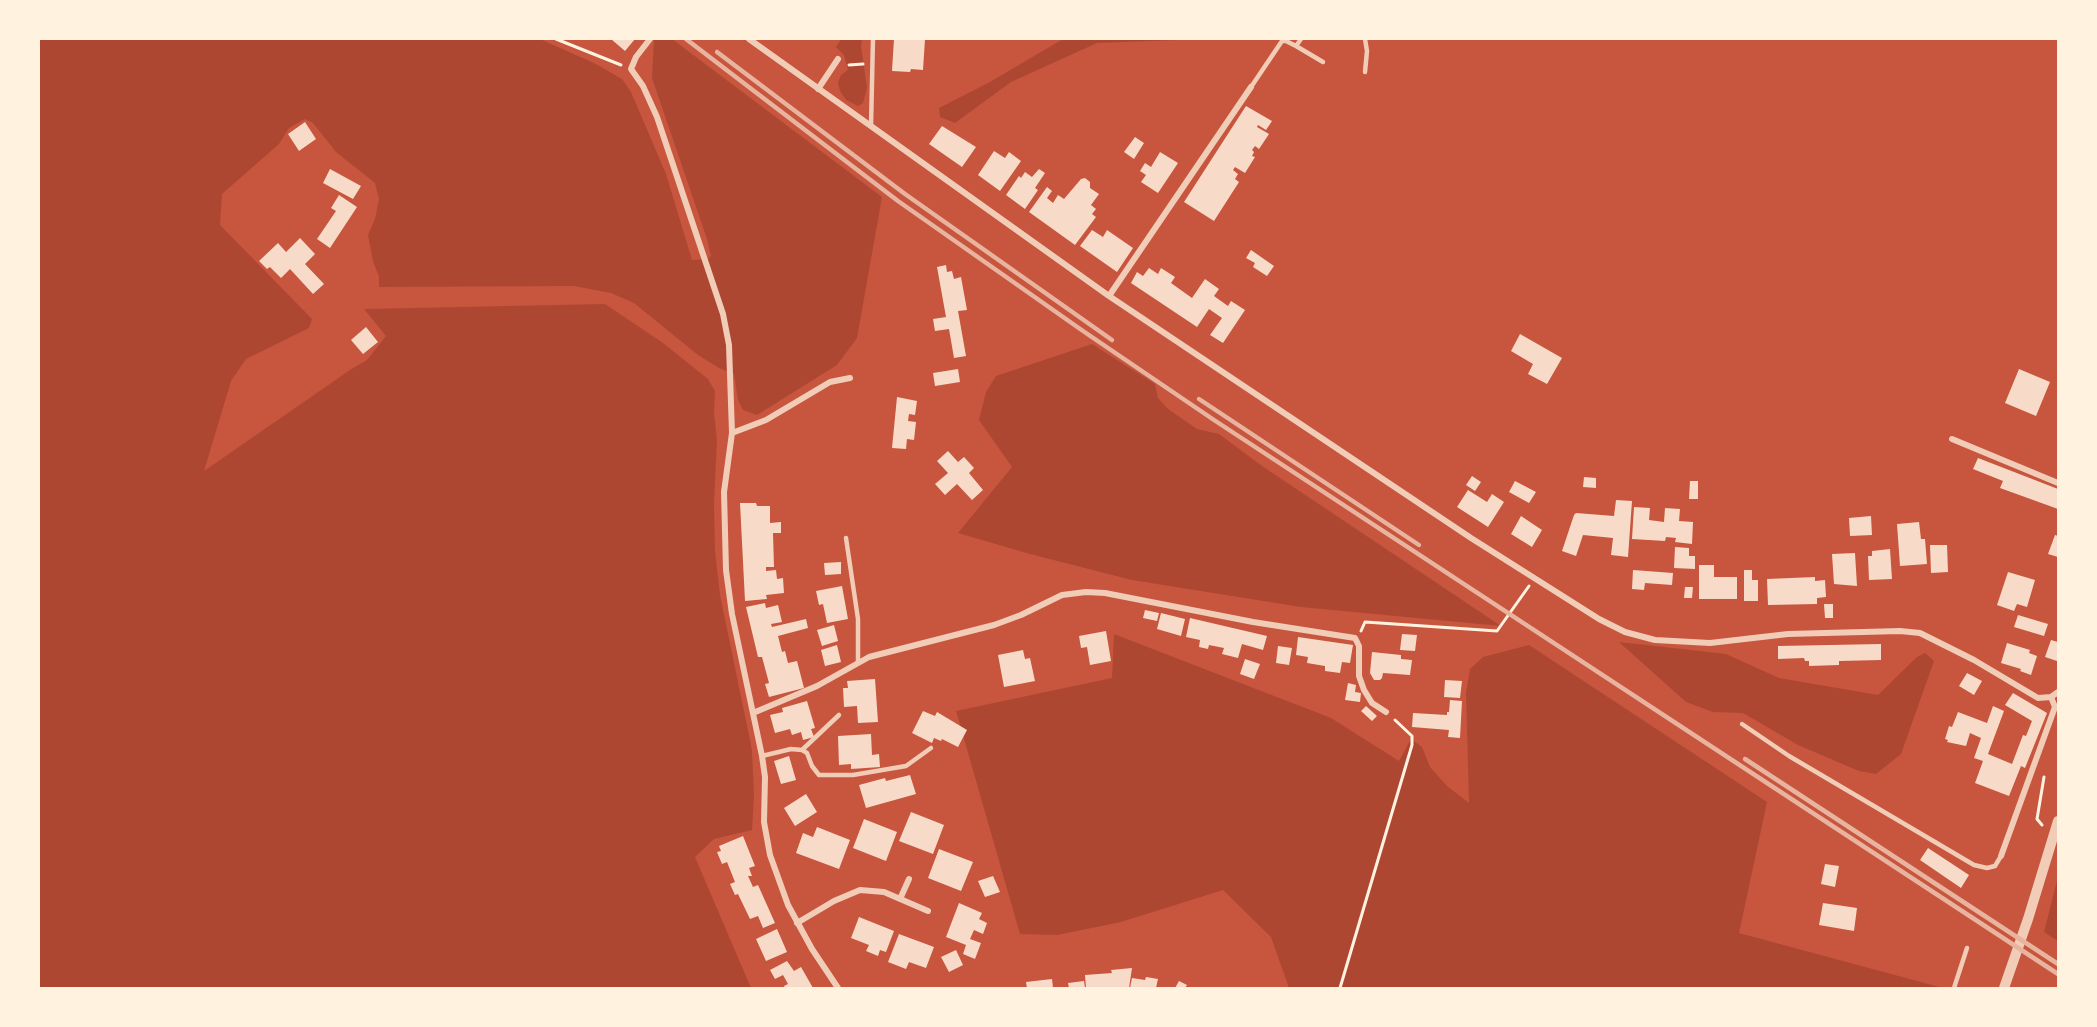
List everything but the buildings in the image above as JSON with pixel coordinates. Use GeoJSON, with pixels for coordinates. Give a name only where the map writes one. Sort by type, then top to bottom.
{"type":"FeatureCollection","features":[{"type":"Feature","properties":{"kind":"street"},"geometry":{"type":"LineString","coordinates":[[650,39],[636,57],[631,69],[643,86],[657,117],[723,314],[729,345],[732,433],[723,492],[726,570],[732,614],[762,756],[765,777],[764,822],[770,855],[797,923],[838,988]]}},
{"type":"Feature","properties":{"kind":"street"},"geometry":{"type":"LineString","coordinates":[[749,39],[1108,296],[1534,578],[1599,619],[1625,632],[1655,640],[1710,643],[1788,634],[1920,633],[1944,643],[2038,698],[2051,698],[2058,692]]}},
{"type":"Feature","properties":{"kind":"street"},"geometry":{"type":"LineString","coordinates":[[818,89],[837,61]]}},
{"type":"Feature","properties":{"kind":"street"},"geometry":{"type":"LineString","coordinates":[[1108,296],[1251,87]]}},
{"type":"Feature","properties":{"kind":"street"},"geometry":{"type":"LineString","coordinates":[[732,433],[766,420],[830,382],[850,378]]}},
{"type":"Feature","properties":{"kind":"street"},"geometry":{"type":"LineString","coordinates":[[1952,439],[2058,483]]}},
{"type":"Feature","properties":{"kind":"street"},"geometry":{"type":"LineString","coordinates":[[753,713],[817,686],[878,654],[994,625],[1073,592],[1105,593],[1263,623],[1349,636],[1357,641],[1359,646],[1358,669],[1361,683],[1372,703],[1386,712]]}},
{"type":"Feature","properties":{"kind":"street"},"geometry":{"type":"LineString","coordinates":[[2001,856],[2055,706],[2051,698]]}},
{"type":"Feature","properties":{"kind":"street"},"geometry":{"type":"LineString","coordinates":[[2004,988],[2058,821]]}},
{"type":"Feature","properties":{"kind":"street"},"geometry":{"type":"LineString","coordinates":[[900,899],[909,879]]}},
{"type":"Feature","properties":{"kind":"street"},"geometry":{"type":"LineString","coordinates":[[797,923],[840,898],[860,890],[876,890],[928,911]]}},
{"type":"Feature","properties":{"kind":"lane"},"geometry":{"type":"LineString","coordinates":[[871,126],[873,39]]}},
{"type":"Feature","properties":{"kind":"lane"},"geometry":{"type":"LineString","coordinates":[[1296,46],[1300,39]]}},
{"type":"Feature","properties":{"kind":"lane"},"geometry":{"type":"LineString","coordinates":[[1365,39],[1367,51],[1365,72]]}},
{"type":"Feature","properties":{"kind":"lane"},"geometry":{"type":"LineString","coordinates":[[1251,87],[1282,41],[1296,46],[1323,62]]}},
{"type":"Feature","properties":{"kind":"lane"},"geometry":{"type":"LineString","coordinates":[[846,538],[858,619],[858,663]]}},
{"type":"Feature","properties":{"kind":"lane"},"geometry":{"type":"LineString","coordinates":[[802,750],[839,715]]}},
{"type":"Feature","properties":{"kind":"lane"},"geometry":{"type":"LineString","coordinates":[[1742,724],[1789,756],[1974,865],[1988,868],[1995,866],[2001,856]]}},
{"type":"Feature","properties":{"kind":"lane"},"geometry":{"type":"LineString","coordinates":[[762,756],[791,749],[802,750],[807,753],[817,772],[824,776],[853,775],[906,766],[931,748]]}},
{"type":"Feature","properties":{"kind":"lane"},"geometry":{"type":"LineString","coordinates":[[1954,988],[1967,948]]}},
{"type":"Feature","properties":{"kind":"path"},"geometry":{"type":"LineString","coordinates":[[556,39],[631,69]]}},
{"type":"Feature","properties":{"kind":"path"},"geometry":{"type":"LineString","coordinates":[[837,61],[873,63]]}},
{"type":"Feature","properties":{"kind":"path"},"geometry":{"type":"LineString","coordinates":[[1357,641],[1365,622],[1497,631],[1534,578]]}},
{"type":"Feature","properties":{"kind":"path"},"geometry":{"type":"LineString","coordinates":[[1340,988],[1412,745],[1412,736],[1386,712]]}},
{"type":"Feature","properties":{"kind":"path"},"geometry":{"type":"LineString","coordinates":[[2039,751],[2044,756],[2044,772],[2037,819],[2053,837]]}},
{"type":"Feature","properties":{"kind":"shaded area"},"geometry":{"type":"Polygon","coordinates":[[[39,39],[540,39],[596,64],[622,79],[631,92],[666,174],[692,260],[708,259],[711,256],[707,239],[652,78],[654,39],[672,39],[882,197],[857,338],[837,365],[757,415],[743,410],[738,400],[734,374],[698,355],[634,303],[611,293],[574,286],[379,287],[379,277],[368,235],[375,219],[379,199],[375,183],[336,152],[313,123],[305,119],[289,128],[279,144],[222,194],[220,225],[312,319],[309,328],[246,359],[231,381],[204,471],[367,360],[386,336],[364,309],[605,304],[663,343],[708,379],[715,391],[714,413],[717,440],[714,504],[715,551],[720,595],[752,750],[754,797],[752,830],[714,839],[695,857],[751,988],[39,988],[39,39]]]}},
{"type":"Feature","properties":{"kind":"shaded area"},"geometry":{"type":"Polygon","coordinates":[[[841,39],[862,39],[867,88],[863,103],[858,106],[846,100],[840,91],[838,83],[841,75],[848,70],[844,55],[836,47],[841,39]]]}},
{"type":"Feature","properties":{"kind":"shaded area"},"geometry":{"type":"Polygon","coordinates":[[[1063,39],[1203,39],[1097,43],[1011,82],[955,123],[940,117],[939,108],[990,82],[1063,39]]]}},
{"type":"Feature","properties":{"kind":"shaded area"},"geometry":{"type":"Polygon","coordinates":[[[1092,344],[1155,384],[1158,398],[1168,409],[1197,429],[1219,434],[1262,466],[1501,626],[1301,607],[1132,580],[958,533],[1012,467],[979,420],[986,392],[996,376],[1092,344]]]}},
{"type":"Feature","properties":{"kind":"shaded area"},"geometry":{"type":"Polygon","coordinates":[[[1114,634],[1331,718],[1399,761],[1411,739],[1422,747],[1430,767],[1447,786],[1469,803],[1466,693],[1470,669],[1483,657],[1529,645],[1767,802],[1739,933],[1943,988],[1289,988],[1271,937],[1223,890],[1121,922],[1057,935],[1020,934],[956,711],[1112,678],[1114,634]]]}},
{"type":"Feature","properties":{"kind":"shaded area"},"geometry":{"type":"Polygon","coordinates":[[[1619,642],[1726,654],[1779,678],[1878,695],[1917,657],[1925,653],[1934,661],[1901,754],[1876,774],[1859,771],[1798,745],[1743,713],[1713,712],[1686,702],[1619,642]]]}},
{"type":"Feature","properties":{"kind":"shaded area"},"geometry":{"type":"Polygon","coordinates":[[[2058,877],[2058,941],[2044,932],[2058,877]]]}},
{"type":"Feature","properties":{"kind":"railway"},"geometry":{"type":"LineString","coordinates":[[686,39],[898,201],[1083,331],[1214,420],[2058,974]]}},
{"type":"Feature","properties":{"kind":"railway"},"geometry":{"type":"LineString","coordinates":[[717,52],[905,194],[1112,340]]}},
{"type":"Feature","properties":{"kind":"railway"},"geometry":{"type":"LineString","coordinates":[[1199,399],[1419,545]]}},
{"type":"Feature","properties":{"kind":"railway"},"geometry":{"type":"LineString","coordinates":[[1745,759],[2058,964]]}}]}
